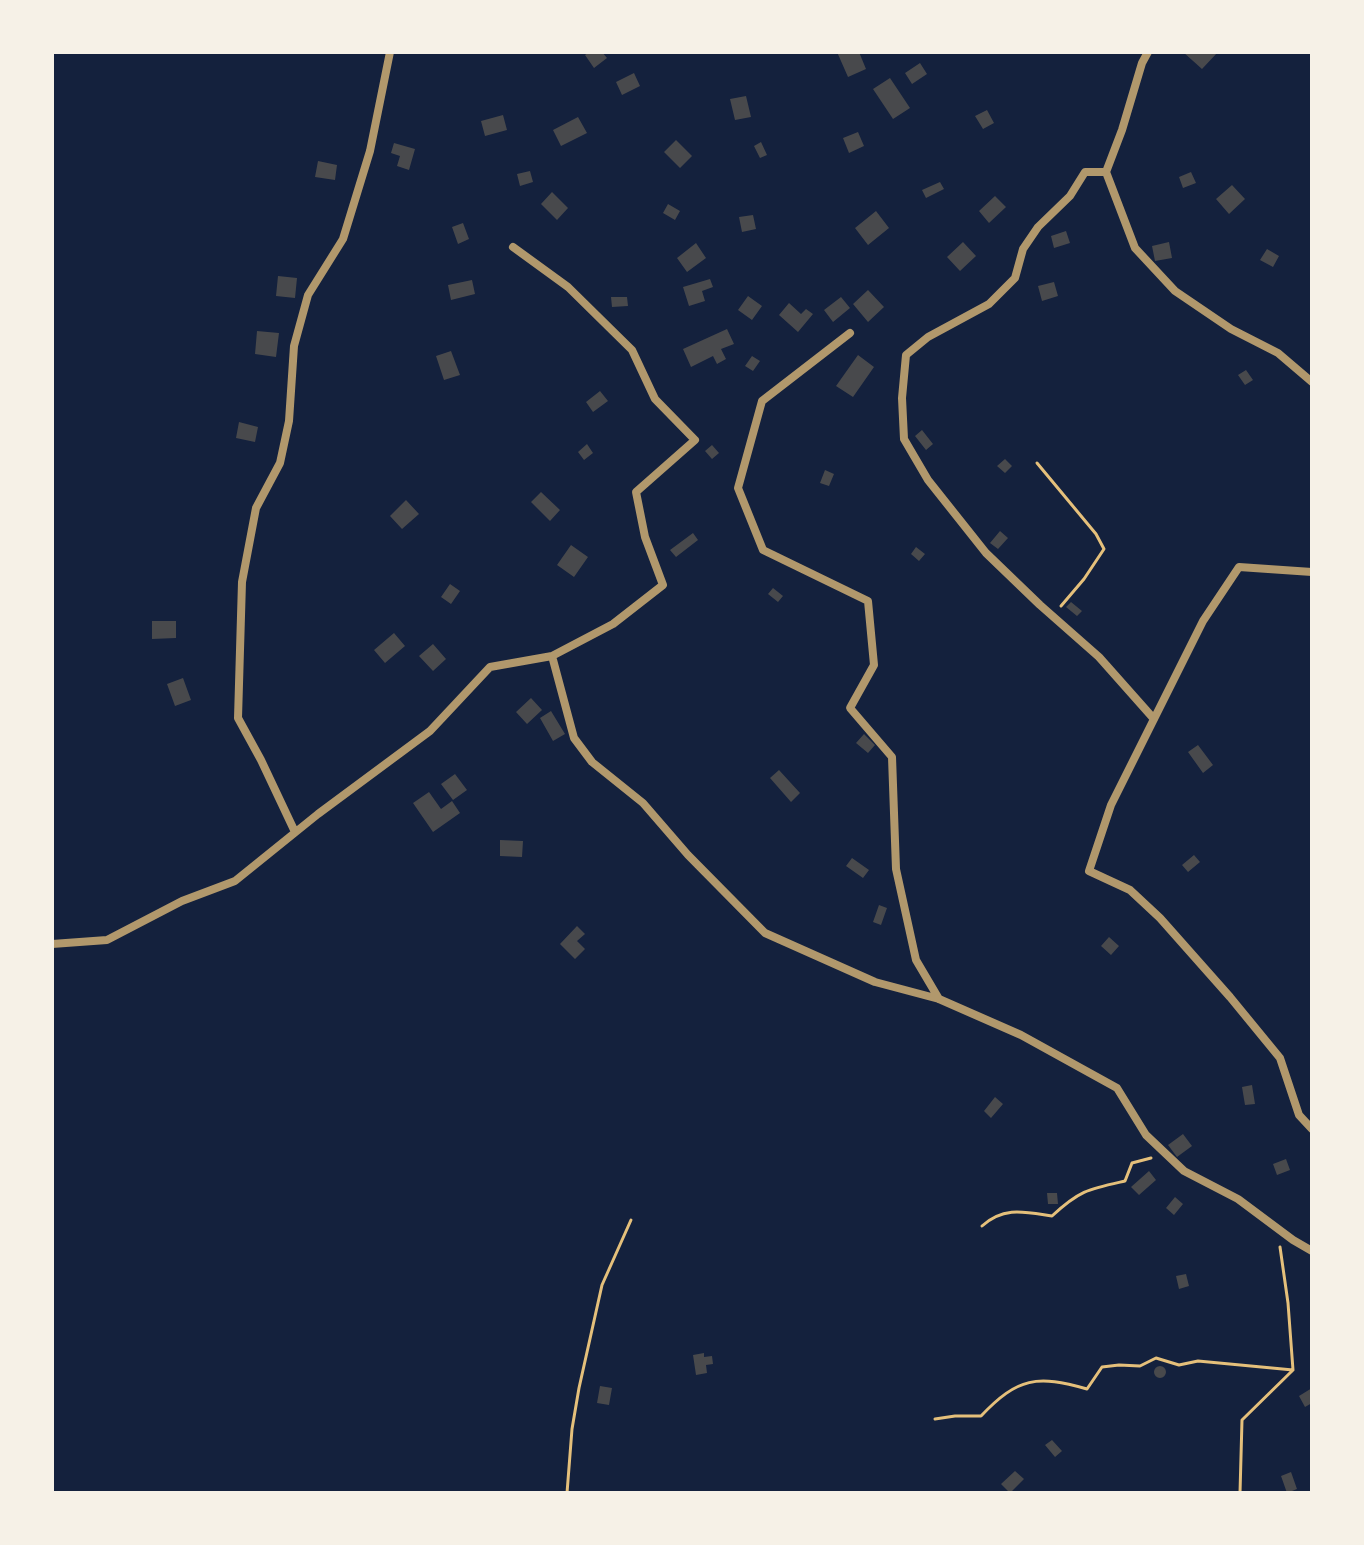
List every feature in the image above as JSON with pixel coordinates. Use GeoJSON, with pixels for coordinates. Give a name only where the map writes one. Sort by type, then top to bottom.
{"type":"FeatureCollection","features":[{"type":"Feature","properties":{"kind":"street"},"geometry":{"type":"LineString","coordinates":[[295,832],[238,718],[242,582],[256,508],[280,463],[289,421],[294,346],[308,295],[343,239],[370,151],[390,52]]}},
{"type":"Feature","properties":{"kind":"street"},"geometry":{"type":"LineString","coordinates":[[1148,52],[1106,172],[1135,248],[1175,291],[1231,329],[1278,353],[1312,382]]}},
{"type":"Feature","properties":{"kind":"street"},"geometry":{"type":"LineString","coordinates":[[1106,172],[1085,172],[1070,196],[1038,227],[1023,249],[1015,278],[989,304],[928,337],[906,355],[902,398],[904,439],[928,480],[986,553],[1099,657],[1154,719]]}},
{"type":"Feature","properties":{"kind":"street"},"geometry":{"type":"LineString","coordinates":[[52,944],[107,940],[182,901],[235,881],[430,731],[490,667],[552,656],[613,624],[663,585],[645,537],[636,492],[695,440],[655,399],[632,350],[568,287],[513,247]]}},
{"type":"Feature","properties":{"kind":"street"},"geometry":{"type":"LineString","coordinates":[[850,333],[762,401],[738,488],[763,550],[868,601],[874,665],[850,708],[892,757],[896,869],[916,960],[939,999]]}},
{"type":"Feature","properties":{"kind":"street"},"geometry":{"type":"LineString","coordinates":[[1312,572],[1239,567],[1203,621],[1111,805],[1089,871],[1130,890],[1160,918],[1230,997],[1280,1058],[1299,1115],[1312,1129]]}},
{"type":"Feature","properties":{"kind":"street"},"geometry":{"type":"LineString","coordinates":[[552,656],[574,738],[592,762],[643,803],[688,855],[765,933],[875,982],[939,999],[1021,1035],[1117,1088],[1146,1135],[1184,1171],[1238,1199],[1312,1251]]}},
{"type":"Feature","properties":{"kind":"path"},"geometry":{"type":"LineString","coordinates":[[1037,463],[1096,534],[1104,549],[1053,617]]}},
{"type":"Feature","properties":{"kind":"path"},"geometry":{"type":"LineString","coordinates":[[982,1226],[994,1215],[1007,1213],[1052,1216],[1069,1200],[1087,1190],[1125,1181],[1132,1163],[1166,1154]]}},
{"type":"Feature","properties":{"kind":"path"},"geometry":{"type":"LineString","coordinates":[[567,1493],[572,1429],[598,1300],[631,1220]]}},
{"type":"Feature","properties":{"kind":"path"},"geometry":{"type":"LineString","coordinates":[[1240,1493],[1242,1420],[1293,1370],[1280,1247],[1287,1236]]}},
{"type":"Feature","properties":{"kind":"path"},"geometry":{"type":"LineString","coordinates":[[935,1419],[981,1416],[1013,1388],[1039,1379],[1087,1389],[1102,1367],[1140,1366],[1156,1358],[1179,1365],[1198,1361],[1293,1370]]}},
{"type":"Feature","properties":{"kind":"building"},"geometry":{"type":"Polygon","coordinates":[[[602,52],[607,58],[594,68],[585,55],[602,52]]]}},
{"type":"Feature","properties":{"kind":"building"},"geometry":{"type":"Polygon","coordinates":[[[837,52],[859,52],[866,69],[848,77],[837,52]]]}},
{"type":"Feature","properties":{"kind":"building"},"geometry":{"type":"Polygon","coordinates":[[[1183,52],[1218,52],[1202,69],[1183,52]]]}},
{"type":"Feature","properties":{"kind":"building"},"geometry":{"type":"Polygon","coordinates":[[[920,63],[927,74],[912,84],[905,73],[920,63]]]}},
{"type":"Feature","properties":{"kind":"building"},"geometry":{"type":"Polygon","coordinates":[[[634,73],[640,86],[622,95],[616,82],[634,73]]]}},
{"type":"Feature","properties":{"kind":"building"},"geometry":{"type":"Polygon","coordinates":[[[890,78],[910,108],[893,119],[873,89],[890,78]]]}},
{"type":"Feature","properties":{"kind":"building"},"geometry":{"type":"Polygon","coordinates":[[[746,96],[751,117],[735,120],[730,99],[746,96]]]}},
{"type":"Feature","properties":{"kind":"building"},"geometry":{"type":"Polygon","coordinates":[[[987,110],[994,123],[983,129],[975,116],[987,110]]]}},
{"type":"Feature","properties":{"kind":"building"},"geometry":{"type":"Polygon","coordinates":[[[503,115],[507,130],[485,136],[481,121],[503,115]]]}},
{"type":"Feature","properties":{"kind":"building"},"geometry":{"type":"Polygon","coordinates":[[[578,117],[587,133],[561,146],[553,130],[578,117]]]}},
{"type":"Feature","properties":{"kind":"building"},"geometry":{"type":"Polygon","coordinates":[[[858,132],[864,146],[849,153],[843,138],[858,132]]]}},
{"type":"Feature","properties":{"kind":"building"},"geometry":{"type":"Polygon","coordinates":[[[676,140],[692,156],[680,168],[664,152],[676,140]]]}},
{"type":"Feature","properties":{"kind":"building"},"geometry":{"type":"Polygon","coordinates":[[[761,142],[767,155],[760,158],[754,146],[761,142]]]}},
{"type":"Feature","properties":{"kind":"building"},"geometry":{"type":"Polygon","coordinates":[[[394,143],[415,149],[409,170],[397,166],[400,156],[391,153],[394,143]]]}},
{"type":"Feature","properties":{"kind":"building"},"geometry":{"type":"Polygon","coordinates":[[[318,161],[337,165],[335,180],[315,177],[318,161]]]}},
{"type":"Feature","properties":{"kind":"building"},"geometry":{"type":"Polygon","coordinates":[[[530,171],[533,182],[520,186],[517,174],[530,171]]]}},
{"type":"Feature","properties":{"kind":"building"},"geometry":{"type":"Polygon","coordinates":[[[1191,172],[1196,183],[1183,188],[1179,177],[1191,172]]]}},
{"type":"Feature","properties":{"kind":"building"},"geometry":{"type":"Polygon","coordinates":[[[940,182],[944,189],[926,198],[922,190],[940,182]]]}},
{"type":"Feature","properties":{"kind":"building"},"geometry":{"type":"Polygon","coordinates":[[[1232,185],[1245,199],[1229,214],[1216,199],[1232,185]]]}},
{"type":"Feature","properties":{"kind":"building"},"geometry":{"type":"Polygon","coordinates":[[[552,192],[568,208],[557,220],[541,204],[552,192]]]}},
{"type":"Feature","properties":{"kind":"building"},"geometry":{"type":"Polygon","coordinates":[[[995,196],[1006,207],[989,223],[979,211],[995,196]]]}},
{"type":"Feature","properties":{"kind":"building"},"geometry":{"type":"Polygon","coordinates":[[[668,204],[680,211],[675,220],[663,213],[668,204]]]}},
{"type":"Feature","properties":{"kind":"building"},"geometry":{"type":"Polygon","coordinates":[[[876,211],[889,228],[868,245],[855,228],[876,211]]]}},
{"type":"Feature","properties":{"kind":"building"},"geometry":{"type":"Polygon","coordinates":[[[753,215],[756,229],[742,232],[739,217],[753,215]]]}},
{"type":"Feature","properties":{"kind":"building"},"geometry":{"type":"Polygon","coordinates":[[[463,223],[469,239],[458,244],[452,227],[463,223]]]}},
{"type":"Feature","properties":{"kind":"building"},"geometry":{"type":"Polygon","coordinates":[[[1066,231],[1070,243],[1054,248],[1051,236],[1066,231]]]}},
{"type":"Feature","properties":{"kind":"building"},"geometry":{"type":"Polygon","coordinates":[[[963,242],[976,256],[960,271],[947,257],[963,242]]]}},
{"type":"Feature","properties":{"kind":"building"},"geometry":{"type":"Polygon","coordinates":[[[1169,242],[1172,258],[1155,261],[1152,246],[1169,242]]]}},
{"type":"Feature","properties":{"kind":"building"},"geometry":{"type":"Polygon","coordinates":[[[696,243],[706,258],[687,272],[677,258],[696,243]]]}},
{"type":"Feature","properties":{"kind":"building"},"geometry":{"type":"Polygon","coordinates":[[[1267,249],[1279,256],[1273,267],[1260,260],[1267,249]]]}},
{"type":"Feature","properties":{"kind":"building"},"geometry":{"type":"Polygon","coordinates":[[[278,276],[297,278],[295,298],[276,296],[278,276]]]}},
{"type":"Feature","properties":{"kind":"building"},"geometry":{"type":"Polygon","coordinates":[[[710,279],[713,287],[702,291],[705,301],[689,306],[683,287],[710,279]]]}},
{"type":"Feature","properties":{"kind":"building"},"geometry":{"type":"Polygon","coordinates":[[[472,280],[475,294],[451,300],[448,285],[472,280]]]}},
{"type":"Feature","properties":{"kind":"building"},"geometry":{"type":"Polygon","coordinates":[[[1054,282],[1058,296],[1042,301],[1038,286],[1054,282]]]}},
{"type":"Feature","properties":{"kind":"building"},"geometry":{"type":"Polygon","coordinates":[[[868,290],[884,307],[868,322],[853,304],[868,290]]]}},
{"type":"Feature","properties":{"kind":"building"},"geometry":{"type":"Polygon","coordinates":[[[748,296],[762,306],[752,320],[738,310],[748,296]]]}},
{"type":"Feature","properties":{"kind":"building"},"geometry":{"type":"Polygon","coordinates":[[[611,297],[627,297],[628,306],[612,307],[611,297]]]}},
{"type":"Feature","properties":{"kind":"building"},"geometry":{"type":"Polygon","coordinates":[[[841,297],[850,308],[833,322],[824,310],[841,297]]]}},
{"type":"Feature","properties":{"kind":"building"},"geometry":{"type":"Polygon","coordinates":[[[789,303],[801,314],[806,309],[813,314],[798,332],[779,315],[789,303]]]}},
{"type":"Feature","properties":{"kind":"building"},"geometry":{"type":"Polygon","coordinates":[[[727,329],[734,344],[721,349],[726,359],[717,364],[713,356],[691,367],[683,349],[727,329]]]}},
{"type":"Feature","properties":{"kind":"building"},"geometry":{"type":"Polygon","coordinates":[[[257,331],[279,333],[276,357],[255,354],[257,331]]]}},
{"type":"Feature","properties":{"kind":"building"},"geometry":{"type":"Polygon","coordinates":[[[451,351],[460,375],[444,380],[436,356],[451,351]]]}},
{"type":"Feature","properties":{"kind":"building"},"geometry":{"type":"Polygon","coordinates":[[[858,355],[874,367],[853,397],[836,386],[858,355]]]}},
{"type":"Feature","properties":{"kind":"building"},"geometry":{"type":"Polygon","coordinates":[[[752,356],[760,361],[753,371],[745,366],[752,356]]]}},
{"type":"Feature","properties":{"kind":"building"},"geometry":{"type":"Polygon","coordinates":[[[1246,370],[1253,380],[1245,385],[1238,375],[1246,370]]]}},
{"type":"Feature","properties":{"kind":"building"},"geometry":{"type":"Polygon","coordinates":[[[600,391],[608,401],[593,412],[586,402],[600,391]]]}},
{"type":"Feature","properties":{"kind":"building"},"geometry":{"type":"Polygon","coordinates":[[[239,422],[258,427],[255,442],[236,438],[239,422]]]}},
{"type":"Feature","properties":{"kind":"building"},"geometry":{"type":"Polygon","coordinates":[[[922,430],[933,444],[926,450],[915,436],[922,430]]]}},
{"type":"Feature","properties":{"kind":"building"},"geometry":{"type":"Polygon","coordinates":[[[587,444],[593,453],[584,460],[578,452],[587,444]]]}},
{"type":"Feature","properties":{"kind":"building"},"geometry":{"type":"Polygon","coordinates":[[[712,445],[719,453],[712,459],[705,451],[712,445]]]}},
{"type":"Feature","properties":{"kind":"building"},"geometry":{"type":"Polygon","coordinates":[[[1005,459],[1012,466],[1005,473],[997,466],[1005,459]]]}},
{"type":"Feature","properties":{"kind":"building"},"geometry":{"type":"Polygon","coordinates":[[[825,470],[834,474],[829,486],[820,483],[825,470]]]}},
{"type":"Feature","properties":{"kind":"building"},"geometry":{"type":"Polygon","coordinates":[[[541,492],[560,510],[550,521],[531,502],[541,492]]]}},
{"type":"Feature","properties":{"kind":"building"},"geometry":{"type":"Polygon","coordinates":[[[406,500],[419,514],[402,529],[390,516],[406,500]]]}},
{"type":"Feature","properties":{"kind":"building"},"geometry":{"type":"Polygon","coordinates":[[[1000,531],[1008,538],[998,549],[990,543],[1000,531]]]}},
{"type":"Feature","properties":{"kind":"building"},"geometry":{"type":"Polygon","coordinates":[[[693,533],[698,540],[676,557],[670,550],[693,533]]]}},
{"type":"Feature","properties":{"kind":"building"},"geometry":{"type":"Polygon","coordinates":[[[571,545],[588,557],[574,577],[557,565],[571,545]]]}},
{"type":"Feature","properties":{"kind":"building"},"geometry":{"type":"Polygon","coordinates":[[[916,547],[925,554],[919,561],[911,554],[916,547]]]}},
{"type":"Feature","properties":{"kind":"building"},"geometry":{"type":"Polygon","coordinates":[[[450,584],[460,591],[451,604],[441,597],[450,584]]]}},
{"type":"Feature","properties":{"kind":"building"},"geometry":{"type":"Polygon","coordinates":[[[773,588],[783,596],[778,602],[768,594],[773,588]]]}},
{"type":"Feature","properties":{"kind":"building"},"geometry":{"type":"Polygon","coordinates":[[[1071,602],[1082,611],[1077,616],[1066,607],[1071,602]]]}},
{"type":"Feature","properties":{"kind":"building"},"geometry":{"type":"Polygon","coordinates":[[[152,621],[176,621],[176,638],[152,639],[152,621]]]}},
{"type":"Feature","properties":{"kind":"building"},"geometry":{"type":"Polygon","coordinates":[[[394,633],[405,646],[385,663],[374,650],[394,633]]]}},
{"type":"Feature","properties":{"kind":"building"},"geometry":{"type":"Polygon","coordinates":[[[433,644],[446,659],[433,671],[419,656],[433,644]]]}},
{"type":"Feature","properties":{"kind":"building"},"geometry":{"type":"Polygon","coordinates":[[[183,678],[191,700],[175,706],[167,684],[183,678]]]}},
{"type":"Feature","properties":{"kind":"building"},"geometry":{"type":"Polygon","coordinates":[[[531,698],[542,710],[527,724],[516,712],[531,698]]]}},
{"type":"Feature","properties":{"kind":"building"},"geometry":{"type":"Polygon","coordinates":[[[551,711],[565,734],[553,741],[540,718],[551,711]]]}},
{"type":"Feature","properties":{"kind":"building"},"geometry":{"type":"Polygon","coordinates":[[[864,734],[875,745],[868,753],[856,743],[864,734]]]}},
{"type":"Feature","properties":{"kind":"building"},"geometry":{"type":"Polygon","coordinates":[[[1198,745],[1213,765],[1203,773],[1188,752],[1198,745]]]}},
{"type":"Feature","properties":{"kind":"building"},"geometry":{"type":"Polygon","coordinates":[[[779,770],[800,793],[791,802],[770,778],[779,770]]]}},
{"type":"Feature","properties":{"kind":"building"},"geometry":{"type":"Polygon","coordinates":[[[455,774],[467,790],[453,800],[441,784],[455,774]]]}},
{"type":"Feature","properties":{"kind":"building"},"geometry":{"type":"Polygon","coordinates":[[[429,792],[441,809],[452,801],[460,813],[433,832],[413,803],[429,792]]]}},
{"type":"Feature","properties":{"kind":"building"},"geometry":{"type":"Polygon","coordinates":[[[500,840],[523,841],[522,857],[500,856],[500,840]]]}},
{"type":"Feature","properties":{"kind":"building"},"geometry":{"type":"Polygon","coordinates":[[[1194,855],[1200,862],[1188,872],[1182,865],[1194,855]]]}},
{"type":"Feature","properties":{"kind":"building"},"geometry":{"type":"Polygon","coordinates":[[[852,858],[869,870],[863,878],[846,866],[852,858]]]}},
{"type":"Feature","properties":{"kind":"building"},"geometry":{"type":"Polygon","coordinates":[[[879,905],[887,908],[881,925],[873,922],[879,905]]]}},
{"type":"Feature","properties":{"kind":"building"},"geometry":{"type":"Polygon","coordinates":[[[577,926],[585,934],[577,941],[585,949],[575,959],[560,944],[577,926]]]}},
{"type":"Feature","properties":{"kind":"building"},"geometry":{"type":"Polygon","coordinates":[[[1109,937],[1119,946],[1111,955],[1101,946],[1109,937]]]}},
{"type":"Feature","properties":{"kind":"building"},"geometry":{"type":"Polygon","coordinates":[[[1252,1085],[1255,1104],[1245,1105],[1242,1087],[1252,1085]]]}},
{"type":"Feature","properties":{"kind":"building"},"geometry":{"type":"Polygon","coordinates":[[[995,1097],[1003,1104],[991,1118],[984,1111],[995,1097]]]}},
{"type":"Feature","properties":{"kind":"building"},"geometry":{"type":"Polygon","coordinates":[[[1183,1134],[1192,1146],[1177,1157],[1168,1145],[1183,1134]]]}},
{"type":"Feature","properties":{"kind":"building"},"geometry":{"type":"Polygon","coordinates":[[[1286,1159],[1290,1170],[1277,1175],[1273,1164],[1286,1159]]]}},
{"type":"Feature","properties":{"kind":"building"},"geometry":{"type":"Polygon","coordinates":[[[1149,1171],[1156,1180],[1139,1195],[1131,1187],[1149,1171]]]}},
{"type":"Feature","properties":{"kind":"building"},"geometry":{"type":"Polygon","coordinates":[[[1047,1193],[1057,1193],[1058,1204],[1048,1204],[1047,1193]]]}},
{"type":"Feature","properties":{"kind":"building"},"geometry":{"type":"Polygon","coordinates":[[[1175,1197],[1183,1204],[1174,1215],[1166,1208],[1175,1197]]]}},
{"type":"Feature","properties":{"kind":"building"},"geometry":{"type":"Polygon","coordinates":[[[1186,1274],[1189,1286],[1179,1289],[1176,1276],[1186,1274]]]}},
{"type":"Feature","properties":{"kind":"building"},"geometry":{"type":"Polygon","coordinates":[[[704,1353],[704,1357],[712,1356],[713,1364],[706,1365],[707,1373],[696,1375],[693,1355],[704,1353]]]}},
{"type":"Feature","properties":{"kind":"building"},"geometry":{"type":"Polygon","coordinates":[[[1160,1366],[1166,1372],[1160,1378],[1154,1372],[1160,1366]]]}},
{"type":"Feature","properties":{"kind":"building"},"geometry":{"type":"Polygon","coordinates":[[[600,1386],[612,1388],[609,1405],[597,1403],[600,1386]]]}},
{"type":"Feature","properties":{"kind":"building"},"geometry":{"type":"Polygon","coordinates":[[[1312,1388],[1312,1403],[1305,1407],[1299,1396],[1312,1388]]]}},
{"type":"Feature","properties":{"kind":"building"},"geometry":{"type":"Polygon","coordinates":[[[1052,1440],[1062,1451],[1055,1457],[1045,1445],[1052,1440]]]}},
{"type":"Feature","properties":{"kind":"building"},"geometry":{"type":"Polygon","coordinates":[[[1015,1471],[1024,1479],[1010,1493],[1001,1484],[1015,1471]]]}},
{"type":"Feature","properties":{"kind":"building"},"geometry":{"type":"Polygon","coordinates":[[[1291,1472],[1297,1489],[1287,1493],[1281,1476],[1291,1472]]]}}]}
